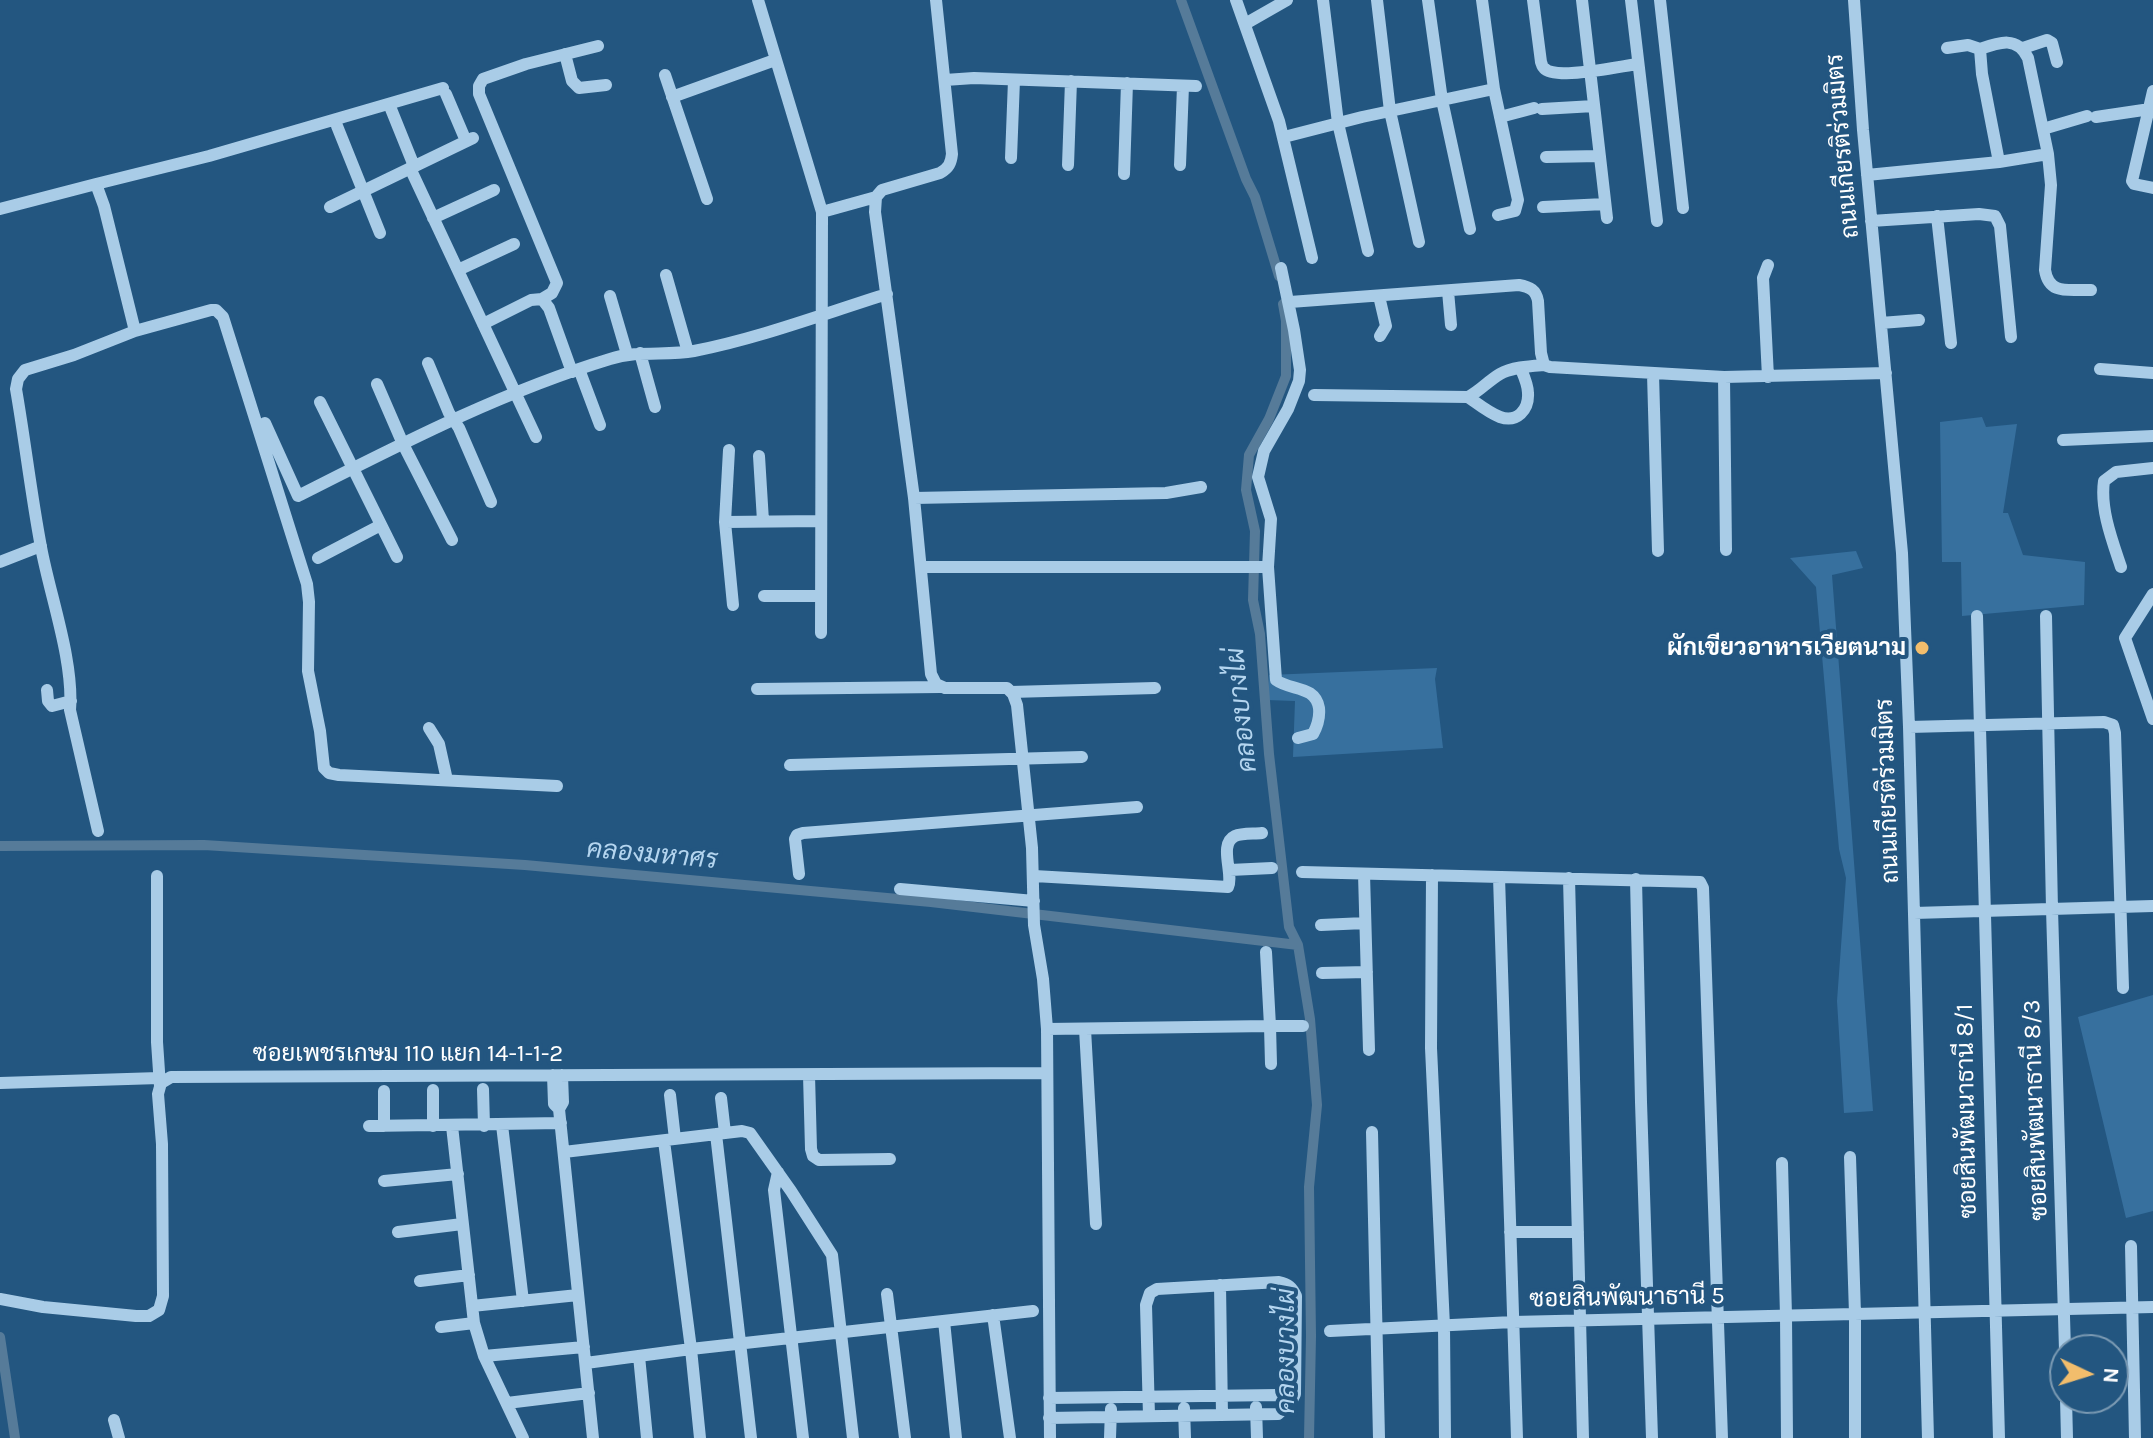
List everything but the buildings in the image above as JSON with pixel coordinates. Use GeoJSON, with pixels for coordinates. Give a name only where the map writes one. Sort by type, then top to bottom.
{"type":"FeatureCollection","features":[{"type":"Feature","properties":{"kind":"street"},"geometry":{"type":"LineString","coordinates":[[758,0],[822,212],[821,633]]}},
{"type":"Feature","properties":{"kind":"street"},"geometry":{"type":"LineString","coordinates":[[822,212],[876,197],[886,187],[940,173],[949,166],[952,154],[936,0]]}},
{"type":"Feature","properties":{"kind":"street"},"geometry":{"type":"LineString","coordinates":[[1236,0],[1284,137],[1312,258]]}},
{"type":"Feature","properties":{"kind":"street"},"geometry":{"type":"LineString","coordinates":[[1245,24],[1287,0]]}},
{"type":"Feature","properties":{"kind":"street"},"geometry":{"type":"LineString","coordinates":[[1323,0],[1338,123],[1368,251]]}},
{"type":"Feature","properties":{"kind":"street"},"geometry":{"type":"LineString","coordinates":[[1377,0],[1390,111],[1419,242]]}},
{"type":"Feature","properties":{"kind":"street"},"geometry":{"type":"LineString","coordinates":[[1428,0],[1442,100],[1470,229]]}},
{"type":"Feature","properties":{"kind":"street"},"geometry":{"type":"LineString","coordinates":[[1482,0],[1494,89],[1518,200],[1515,211],[1498,215]]}},
{"type":"Feature","properties":{"kind":"street"},"geometry":{"type":"LineString","coordinates":[[1533,0],[1544,69],[1564,74],[1638,64]]}},
{"type":"Feature","properties":{"kind":"street"},"geometry":{"type":"LineString","coordinates":[[1582,0],[1607,218]]}},
{"type":"Feature","properties":{"kind":"street"},"geometry":{"type":"LineString","coordinates":[[1631,0],[1657,221]]}},
{"type":"Feature","properties":{"kind":"street"},"geometry":{"type":"LineString","coordinates":[[1660,0],[1683,208]]}},
{"type":"Feature","properties":{"kind":"street","name":"ถนนเกียรติร่วมมิตร"},"geometry":{"type":"LineString","coordinates":[[1854,0],[1902,553],[1928,1438]]}},
{"type":"Feature","properties":{"kind":"street"},"geometry":{"type":"LineString","coordinates":[[2023,48],[2047,40],[2052,43],[2057,62]]}},
{"type":"Feature","properties":{"kind":"street"},"geometry":{"type":"LineString","coordinates":[[1947,48],[1968,45],[1980,49],[2005,42],[2023,48],[2034,81],[2048,154],[2051,185],[2045,270],[2047,281],[2051,287],[2058,289],[2091,290]]}},
{"type":"Feature","properties":{"kind":"street"},"geometry":{"type":"LineString","coordinates":[[483,324],[531,300],[542,299],[552,293],[557,283],[479,94],[479,86],[483,79],[526,64],[598,46]]}},
{"type":"Feature","properties":{"kind":"street"},"geometry":{"type":"LineString","coordinates":[[1980,49],[1999,162]]}},
{"type":"Feature","properties":{"kind":"street"},"geometry":{"type":"LineString","coordinates":[[565,54],[572,81],[579,88],[606,85]]}},
{"type":"Feature","properties":{"kind":"street"},"geometry":{"type":"LineString","coordinates":[[672,97],[775,60]]}},
{"type":"Feature","properties":{"kind":"street"},"geometry":{"type":"LineString","coordinates":[[665,75],[707,199]]}},
{"type":"Feature","properties":{"kind":"street"},"geometry":{"type":"LineString","coordinates":[[945,80],[963,78],[1196,86]]}},
{"type":"Feature","properties":{"kind":"street"},"geometry":{"type":"LineString","coordinates":[[1011,158],[1014,80]]}},
{"type":"Feature","properties":{"kind":"street"},"geometry":{"type":"LineString","coordinates":[[1068,165],[1071,81]]}},
{"type":"Feature","properties":{"kind":"street"},"geometry":{"type":"LineString","coordinates":[[1124,174],[1127,83]]}},
{"type":"Feature","properties":{"kind":"street"},"geometry":{"type":"LineString","coordinates":[[1180,165],[1183,86]]}},
{"type":"Feature","properties":{"kind":"street"},"geometry":{"type":"LineString","coordinates":[[1284,137],[1494,89]]}},
{"type":"Feature","properties":{"kind":"street"},"geometry":{"type":"LineString","coordinates":[[0,209],[445,91],[470,140],[330,207]]}},
{"type":"Feature","properties":{"kind":"street"},"geometry":{"type":"LineString","coordinates":[[2153,91],[2132,181],[2153,188]]}},
{"type":"Feature","properties":{"kind":"street"},"geometry":{"type":"LineString","coordinates":[[1500,117],[1538,108],[1594,106]]}},
{"type":"Feature","properties":{"kind":"street"},"geometry":{"type":"LineString","coordinates":[[391,109],[433,218],[536,437]]}},
{"type":"Feature","properties":{"kind":"street"},"geometry":{"type":"LineString","coordinates":[[2043,129],[2092,116],[2150,109]]}},
{"type":"Feature","properties":{"kind":"street"},"geometry":{"type":"LineString","coordinates":[[337,126],[380,233]]}},
{"type":"Feature","properties":{"kind":"street"},"geometry":{"type":"LineString","coordinates":[[1867,175],[2048,154]]}},
{"type":"Feature","properties":{"kind":"street"},"geometry":{"type":"LineString","coordinates":[[1546,157],[1600,156]]}},
{"type":"Feature","properties":{"kind":"street"},"geometry":{"type":"LineString","coordinates":[[96,184],[135,331]]}},
{"type":"Feature","properties":{"kind":"street"},"geometry":{"type":"LineString","coordinates":[[433,218],[494,190]]}},
{"type":"Feature","properties":{"kind":"street"},"geometry":{"type":"LineString","coordinates":[[876,197],[875,212],[914,498],[929,668],[933,680],[940,687]]}},
{"type":"Feature","properties":{"kind":"street"},"geometry":{"type":"LineString","coordinates":[[1543,207],[1605,204]]}},
{"type":"Feature","properties":{"kind":"street"},"geometry":{"type":"LineString","coordinates":[[1937,216],[1951,343]]}},
{"type":"Feature","properties":{"kind":"street"},"geometry":{"type":"LineString","coordinates":[[1871,221],[1995,216],[1998,220],[2011,337]]}},
{"type":"Feature","properties":{"kind":"street"},"geometry":{"type":"LineString","coordinates":[[458,270],[514,244]]}},
{"type":"Feature","properties":{"kind":"street"},"geometry":{"type":"LineString","coordinates":[[1768,265],[1763,278],[1768,377]]}},
{"type":"Feature","properties":{"kind":"street"},"geometry":{"type":"LineString","coordinates":[[1281,268],[1290,302],[1300,370],[1288,409],[1264,451],[1258,469],[1271,519],[1259,567],[1276,680],[1313,694],[1319,709],[1313,734],[1298,738]]}},
{"type":"Feature","properties":{"kind":"street"},"geometry":{"type":"LineString","coordinates":[[666,275],[688,352]]}},
{"type":"Feature","properties":{"kind":"street"},"geometry":{"type":"LineString","coordinates":[[1290,302],[1519,285],[1528,287],[1536,294],[1538,301],[1544,365]]}},
{"type":"Feature","properties":{"kind":"street"},"geometry":{"type":"LineString","coordinates":[[1448,291],[1451,325]]}},
{"type":"Feature","properties":{"kind":"street"},"geometry":{"type":"LineString","coordinates":[[265,423],[298,496],[454,420],[576,370],[634,354],[688,352],[745,338],[887,294]]}},
{"type":"Feature","properties":{"kind":"street"},"geometry":{"type":"LineString","coordinates":[[610,296],[655,407]]}},
{"type":"Feature","properties":{"kind":"street"},"geometry":{"type":"LineString","coordinates":[[1379,296],[1386,326],[1380,336]]}},
{"type":"Feature","properties":{"kind":"street"},"geometry":{"type":"LineString","coordinates":[[542,299],[549,308],[600,425]]}},
{"type":"Feature","properties":{"kind":"street"},"geometry":{"type":"LineString","coordinates":[[98,831],[70,710],[67,664],[41,546],[16,389],[18,379],[25,370],[37,365],[74,355],[135,331],[211,310],[220,312],[228,328],[238,369],[307,584],[308,671],[324,768],[329,773],[339,775],[557,786]]}},
{"type":"Feature","properties":{"kind":"street"},"geometry":{"type":"LineString","coordinates":[[1881,323],[1919,320]]}},
{"type":"Feature","properties":{"kind":"street"},"geometry":{"type":"LineString","coordinates":[[428,363],[491,502]]}},
{"type":"Feature","properties":{"kind":"street"},"geometry":{"type":"LineString","coordinates":[[1314,395],[1468,397],[1509,370],[1544,365],[1724,377],[1886,373]]}},
{"type":"Feature","properties":{"kind":"street"},"geometry":{"type":"LineString","coordinates":[[1468,397],[1502,418],[1518,416],[1527,403],[1528,393],[1521,369]]}},
{"type":"Feature","properties":{"kind":"street"},"geometry":{"type":"LineString","coordinates":[[2100,369],[2153,373]]}},
{"type":"Feature","properties":{"kind":"street"},"geometry":{"type":"LineString","coordinates":[[1653,374],[1658,551]]}},
{"type":"Feature","properties":{"kind":"street"},"geometry":{"type":"LineString","coordinates":[[1724,377],[1726,550]]}},
{"type":"Feature","properties":{"kind":"street"},"geometry":{"type":"LineString","coordinates":[[377,384],[403,444],[452,540]]}},
{"type":"Feature","properties":{"kind":"street"},"geometry":{"type":"LineString","coordinates":[[320,402],[397,557]]}},
{"type":"Feature","properties":{"kind":"street"},"geometry":{"type":"LineString","coordinates":[[2063,440],[2153,436]]}},
{"type":"Feature","properties":{"kind":"street"},"geometry":{"type":"LineString","coordinates":[[729,450],[725,522],[733,605]]}},
{"type":"Feature","properties":{"kind":"street"},"geometry":{"type":"LineString","coordinates":[[759,456],[763,521]]}},
{"type":"Feature","properties":{"kind":"street"},"geometry":{"type":"LineString","coordinates":[[2121,567],[2108,526],[2104,481],[2116,472],[2153,468]]}},
{"type":"Feature","properties":{"kind":"street"},"geometry":{"type":"LineString","coordinates":[[914,498],[1146,494],[1201,487]]}},
{"type":"Feature","properties":{"kind":"street"},"geometry":{"type":"LineString","coordinates":[[725,522],[821,521]]}},
{"type":"Feature","properties":{"kind":"street"},"geometry":{"type":"LineString","coordinates":[[318,558],[381,525]]}},
{"type":"Feature","properties":{"kind":"street"},"geometry":{"type":"LineString","coordinates":[[0,562],[41,546]]}},
{"type":"Feature","properties":{"kind":"street"},"geometry":{"type":"LineString","coordinates":[[921,567],[1259,567]]}},
{"type":"Feature","properties":{"kind":"street"},"geometry":{"type":"LineString","coordinates":[[2153,594],[2125,638],[2153,719]]}},
{"type":"Feature","properties":{"kind":"street"},"geometry":{"type":"LineString","coordinates":[[764,596],[820,596]]}},
{"type":"Feature","properties":{"kind":"street","name":"ซอยสินพัฒนาธานี 8/1"},"geometry":{"type":"LineString","coordinates":[[1977,616],[1999,1438]]}},
{"type":"Feature","properties":{"kind":"street","name":"ซอยสินพัฒนาธานี 8/3"},"geometry":{"type":"LineString","coordinates":[[2046,616],[2065,1334]]}},
{"type":"Feature","properties":{"kind":"street"},"geometry":{"type":"LineString","coordinates":[[2138,678],[2153,673]]}},
{"type":"Feature","properties":{"kind":"street"},"geometry":{"type":"LineString","coordinates":[[757,689],[1001,687],[1011,692],[1155,688]]}},
{"type":"Feature","properties":{"kind":"street"},"geometry":{"type":"LineString","coordinates":[[47,690],[52,706],[71,701]]}},
{"type":"Feature","properties":{"kind":"street"},"geometry":{"type":"LineString","coordinates":[[1011,692],[1017,705],[1029,815],[1034,925],[1047,1029],[1050,1438]]}},
{"type":"Feature","properties":{"kind":"street"},"geometry":{"type":"LineString","coordinates":[[1909,727],[2104,722],[2113,725],[2123,988]]}},
{"type":"Feature","properties":{"kind":"street"},"geometry":{"type":"LineString","coordinates":[[429,728],[439,744],[447,780]]}},
{"type":"Feature","properties":{"kind":"street"},"geometry":{"type":"LineString","coordinates":[[790,765],[1082,757]]}},
{"type":"Feature","properties":{"kind":"street"},"geometry":{"type":"LineString","coordinates":[[799,874],[795,839],[803,833],[1137,807]]}},
{"type":"Feature","properties":{"kind":"street"},"geometry":{"type":"LineString","coordinates":[[1034,876],[1228,887],[1231,884],[1227,844],[1236,836],[1262,833]]}},
{"type":"Feature","properties":{"kind":"street"},"geometry":{"type":"LineString","coordinates":[[1230,870],[1272,868]]}},
{"type":"Feature","properties":{"kind":"street"},"geometry":{"type":"LineString","coordinates":[[1302,872],[1700,882],[1703,888],[1722,1438]]}},
{"type":"Feature","properties":{"kind":"street"},"geometry":{"type":"LineString","coordinates":[[1364,874],[1369,1050]]}},
{"type":"Feature","properties":{"kind":"street"},"geometry":{"type":"LineString","coordinates":[[1432,875],[1431,1048],[1444,1326],[1445,1438]]}},
{"type":"Feature","properties":{"kind":"street"},"geometry":{"type":"LineString","coordinates":[[0,1299],[43,1307],[136,1316],[149,1316],[159,1310],[163,1296],[157,876]]}},
{"type":"Feature","properties":{"kind":"street"},"geometry":{"type":"LineString","coordinates":[[1499,877],[1517,1438]]}},
{"type":"Feature","properties":{"kind":"street"},"geometry":{"type":"LineString","coordinates":[[1569,878],[1583,1438]]}},
{"type":"Feature","properties":{"kind":"street"},"geometry":{"type":"LineString","coordinates":[[1636,879],[1652,1438]]}},
{"type":"Feature","properties":{"kind":"street"},"geometry":{"type":"LineString","coordinates":[[900,889],[1034,905]]}},
{"type":"Feature","properties":{"kind":"street"},"geometry":{"type":"LineString","coordinates":[[1914,913],[2153,906]]}},
{"type":"Feature","properties":{"kind":"street"},"geometry":{"type":"LineString","coordinates":[[1321,925],[1365,923]]}},
{"type":"Feature","properties":{"kind":"street"},"geometry":{"type":"LineString","coordinates":[[1266,952],[1271,1064]]}},
{"type":"Feature","properties":{"kind":"street"},"geometry":{"type":"LineString","coordinates":[[1322,973],[1367,972]]}},
{"type":"Feature","properties":{"kind":"street"},"geometry":{"type":"LineString","coordinates":[[1047,1029],[1303,1026]]}},
{"type":"Feature","properties":{"kind":"street"},"geometry":{"type":"LineString","coordinates":[[1085,1029],[1096,1224]]}},
{"type":"Feature","properties":{"kind":"street","name":"ซอยเพชรเกษม 110 แยก 14-1-1-2"},"geometry":{"type":"LineString","coordinates":[[0,1083],[159,1082],[171,1077],[1046,1073]]}},
{"type":"Feature","properties":{"kind":"street"},"geometry":{"type":"LineString","coordinates":[[558,1075],[593,1438]]}},
{"type":"Feature","properties":{"kind":"street"},"geometry":{"type":"LineString","coordinates":[[809,1075],[813,1156],[819,1160],[890,1159]]}},
{"type":"Feature","properties":{"kind":"street"},"geometry":{"type":"LineString","coordinates":[[483,1089],[484,1126]]}},
{"type":"Feature","properties":{"kind":"street"},"geometry":{"type":"LineString","coordinates":[[433,1090],[433,1126]]}},
{"type":"Feature","properties":{"kind":"street"},"geometry":{"type":"LineString","coordinates":[[384,1091],[384,1126]]}},
{"type":"Feature","properties":{"kind":"street"},"geometry":{"type":"LineString","coordinates":[[670,1095],[670,1140],[700,1438]]}},
{"type":"Feature","properties":{"kind":"street"},"geometry":{"type":"LineString","coordinates":[[721,1098],[721,1133],[751,1438]]}},
{"type":"Feature","properties":{"kind":"street"},"geometry":{"type":"LineString","coordinates":[[369,1126],[561,1123]]}},
{"type":"Feature","properties":{"kind":"street"},"geometry":{"type":"LineString","coordinates":[[502,1125],[523,1301]]}},
{"type":"Feature","properties":{"kind":"street"},"geometry":{"type":"LineString","coordinates":[[452,1126],[474,1323],[484,1356],[523,1438]]}},
{"type":"Feature","properties":{"kind":"street"},"geometry":{"type":"LineString","coordinates":[[1372,1132],[1379,1438]]}},
{"type":"Feature","properties":{"kind":"street"},"geometry":{"type":"LineString","coordinates":[[564,1152],[721,1133],[750,1133],[832,1255],[853,1438]]}},
{"type":"Feature","properties":{"kind":"street"},"geometry":{"type":"LineString","coordinates":[[1850,1157],[1855,1438]]}},
{"type":"Feature","properties":{"kind":"street"},"geometry":{"type":"LineString","coordinates":[[1782,1163],[1787,1438]]}},
{"type":"Feature","properties":{"kind":"street"},"geometry":{"type":"LineString","coordinates":[[778,1172],[774,1190],[803,1438]]}},
{"type":"Feature","properties":{"kind":"street"},"geometry":{"type":"LineString","coordinates":[[384,1181],[458,1174]]}},
{"type":"Feature","properties":{"kind":"street"},"geometry":{"type":"LineString","coordinates":[[398,1232],[462,1224]]}},
{"type":"Feature","properties":{"kind":"street"},"geometry":{"type":"LineString","coordinates":[[1510,1232],[1578,1232]]}},
{"type":"Feature","properties":{"kind":"street"},"geometry":{"type":"LineString","coordinates":[[2131,1246],[2135,1438]]}},
{"type":"Feature","properties":{"kind":"street"},"geometry":{"type":"LineString","coordinates":[[420,1281],[469,1275]]}},
{"type":"Feature","properties":{"kind":"street"},"geometry":{"type":"LineString","coordinates":[[1049,1418],[1278,1414],[1295,1394],[1296,1296],[1288,1284],[1157,1289],[1150,1293],[1146,1305],[1149,1416]]}},
{"type":"Feature","properties":{"kind":"street"},"geometry":{"type":"LineString","coordinates":[[1220,1285],[1222,1415]]}},
{"type":"Feature","properties":{"kind":"street"},"geometry":{"type":"LineString","coordinates":[[887,1294],[905,1438]]}},
{"type":"Feature","properties":{"kind":"street"},"geometry":{"type":"LineString","coordinates":[[472,1306],[578,1295]]}},
{"type":"Feature","properties":{"kind":"street","name":"ซอยสินพัฒนาธานี 5"},"geometry":{"type":"LineString","coordinates":[[1330,1331],[1513,1322],[2153,1307]]}},
{"type":"Feature","properties":{"kind":"street"},"geometry":{"type":"LineString","coordinates":[[586,1363],[1033,1311]]}},
{"type":"Feature","properties":{"kind":"street"},"geometry":{"type":"LineString","coordinates":[[993,1315],[1010,1438]]}},
{"type":"Feature","properties":{"kind":"street"},"geometry":{"type":"LineString","coordinates":[[944,1321],[956,1438]]}},
{"type":"Feature","properties":{"kind":"street"},"geometry":{"type":"LineString","coordinates":[[441,1327],[474,1323]]}},
{"type":"Feature","properties":{"kind":"street"},"geometry":{"type":"LineString","coordinates":[[484,1356],[584,1347]]}},
{"type":"Feature","properties":{"kind":"street"},"geometry":{"type":"LineString","coordinates":[[639,1356],[647,1438]]}},
{"type":"Feature","properties":{"kind":"street"},"geometry":{"type":"LineString","coordinates":[[507,1403],[589,1393]]}},
{"type":"Feature","properties":{"kind":"street"},"geometry":{"type":"LineString","coordinates":[[1049,1398],[1278,1395],[1287,1405]]}},
{"type":"Feature","properties":{"kind":"street"},"geometry":{"type":"LineString","coordinates":[[1256,1396],[1257,1438]]}},
{"type":"Feature","properties":{"kind":"street"},"geometry":{"type":"LineString","coordinates":[[1184,1397],[1185,1438]]}},
{"type":"Feature","properties":{"kind":"street"},"geometry":{"type":"LineString","coordinates":[[1110,1438],[1111,1398]]}},
{"type":"Feature","properties":{"kind":"street"},"geometry":{"type":"LineString","coordinates":[[2066,1414],[2067,1438]]}},
{"type":"Feature","properties":{"kind":"street"},"geometry":{"type":"LineString","coordinates":[[114,1420],[119,1438]]}},
{"type":"Feature","properties":{"kind":"shaded area"},"geometry":{"type":"Polygon","coordinates":[[[1982,417],[1986,427],[2017,424],[2003,513],[2008,513],[2023,555],[2085,562],[2084,605],[1962,616],[1961,562],[1942,562],[1940,422],[1982,417]]]}},
{"type":"Feature","properties":{"kind":"shaded area"},"geometry":{"type":"Polygon","coordinates":[[[1856,551],[1863,568],[1832,575],[1873,1111],[1844,1113],[1837,1001],[1846,878],[1839,849],[1816,587],[1790,558],[1856,551]]]}},
{"type":"Feature","properties":{"kind":"shaded area"},"geometry":{"type":"Polygon","coordinates":[[[1437,668],[1435,679],[1443,748],[1293,757],[1295,701],[1267,700],[1269,675],[1437,668]]]}},
{"type":"Feature","properties":{"kind":"shaded area"},"geometry":{"type":"Polygon","coordinates":[[[2153,995],[2153,1211],[2126,1218],[2078,1017],[2153,995]]]}},
{"type":"Feature","properties":{"kind":"waterway","name":"คลองบางไผ่"},"geometry":{"type":"LineString","coordinates":[[1181,0],[1255,197],[1279,276]]}},
{"type":"Feature","properties":{"kind":"waterway","name":"คลองบางไผ่"},"geometry":{"type":"LineString","coordinates":[[1283,304],[1286,376],[1269,419],[1249,455],[1246,490],[1255,531],[1253,600],[1260,634],[1269,754],[1289,927],[1298,945],[1310,1019],[1317,1105],[1309,1187],[1309,1438]]}},
{"type":"Feature","properties":{"kind":"waterway","name":"คลองมหาศร"},"geometry":{"type":"LineString","coordinates":[[0,846],[204,845],[525,865],[931,902],[1298,945]]}},
{"type":"Feature","properties":{"kind":"waterway"},"geometry":{"type":"LineString","coordinates":[[0,1337],[15,1438]]}},
{"type":"Feature","properties":{"kind":"place","name":"ผักเขียวอาหารเวียตนาม"},"geometry":{"type":"Point","coordinates":[1922,648]}}]}
